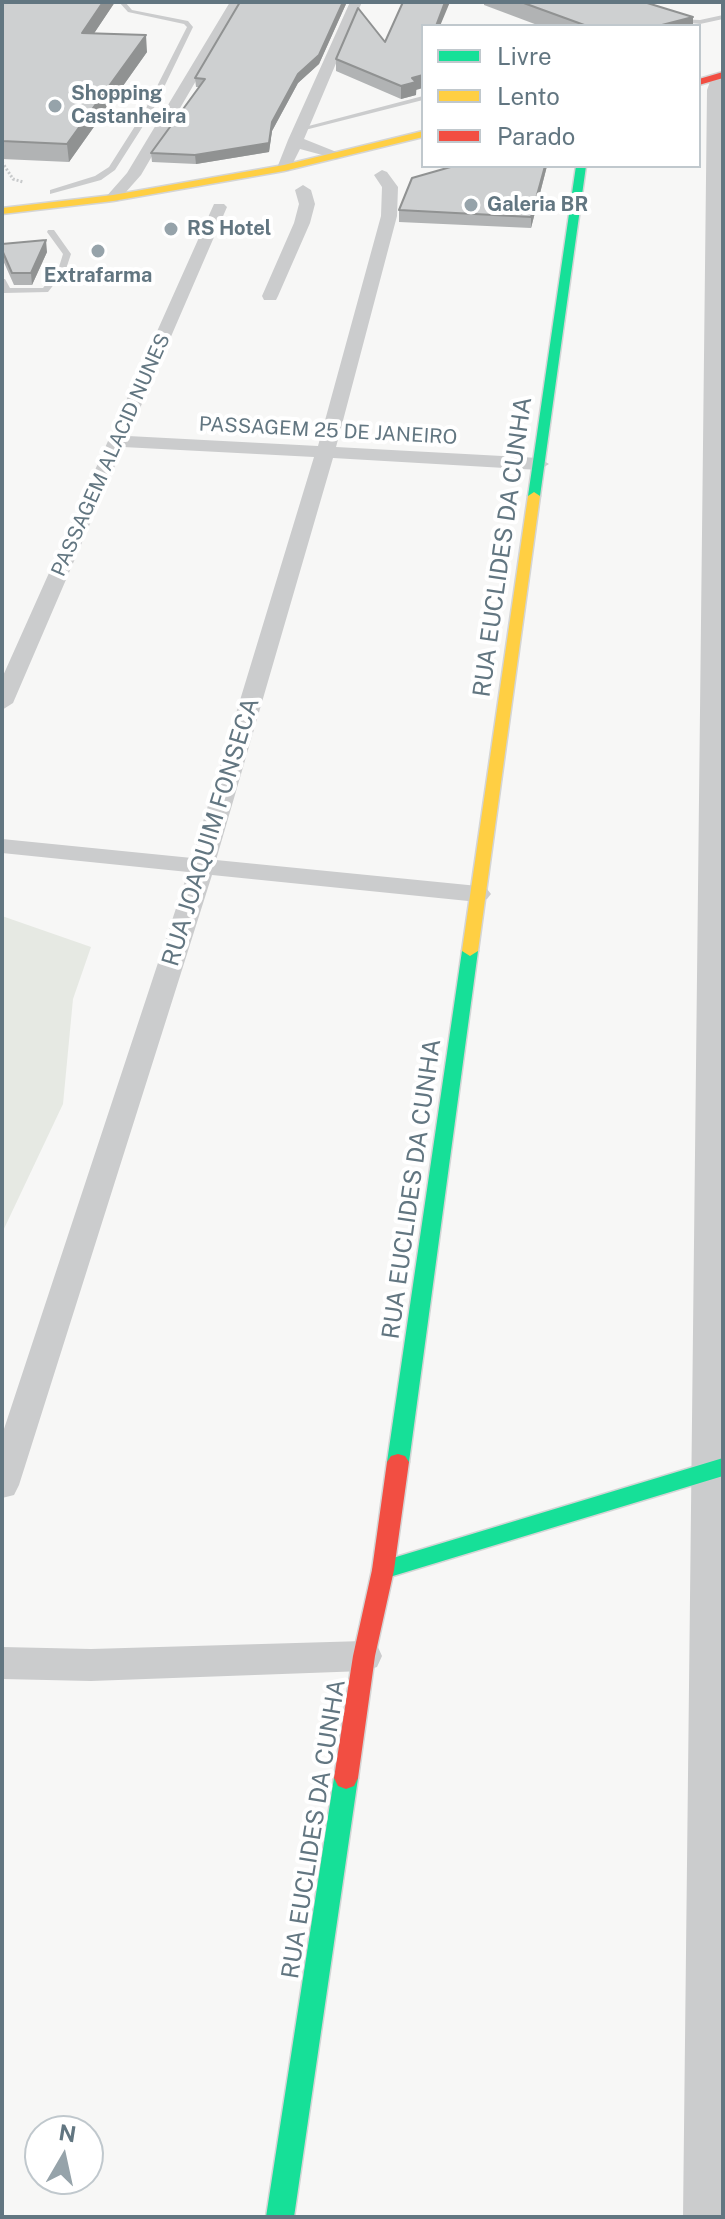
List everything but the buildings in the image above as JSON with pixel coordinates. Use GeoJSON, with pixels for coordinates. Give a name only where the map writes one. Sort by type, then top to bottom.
{"type":"FeatureCollection","features":[{"type":"Feature","properties":{"kind":"main road"},"geometry":{"type":"LineString","coordinates":[[2,211],[113,198],[284,168],[421,134]]}},
{"type":"Feature","properties":{"kind":"main road","name":"RUA EUCLIDES DA CUNHA"},"geometry":{"type":"LineString","coordinates":[[280,2217],[364,1656],[383,1570],[581,168]]}},
{"type":"Feature","properties":{"kind":"main road"},"geometry":{"type":"LineString","coordinates":[[296,192],[325,186]]}},
{"type":"Feature","properties":{"kind":"main road"},"geometry":{"type":"LineString","coordinates":[[27,235],[55,237]]}},
{"type":"Feature","properties":{"kind":"main road"},"geometry":{"type":"LineString","coordinates":[[383,1570],[716,1469]]}},
{"type":"Feature","properties":{"kind":"street"},"geometry":{"type":"LineString","coordinates":[[113,198],[133,175],[236,2]]}},
{"type":"Feature","properties":{"kind":"street"},"geometry":{"type":"LineString","coordinates":[[284,168],[356,2]]}},
{"type":"Feature","properties":{"kind":"street"},"geometry":{"type":"LineString","coordinates":[[705,2217],[716,1469],[716,83]]}},
{"type":"Feature","properties":{"kind":"street"},"geometry":{"type":"LineString","coordinates":[[298,135],[310,149],[337,155]]}},
{"type":"Feature","properties":{"kind":"street","name":"RUA JOAQUIM FONSECA"},"geometry":{"type":"LineString","coordinates":[[2,1485],[202,866],[325,454],[389,216],[390,187],[384,174]]}},
{"type":"Feature","properties":{"kind":"street"},"geometry":{"type":"LineString","coordinates":[[270,296],[302,223],[307,204],[296,192]]}},
{"type":"Feature","properties":{"kind":"street","name":"PASSAGEM ALACID NUNES"},"geometry":{"type":"LineString","coordinates":[[2,703],[218,206]]}},
{"type":"Feature","properties":{"kind":"street","name":"PASSAGEM 25 DE JANEIRO"},"geometry":{"type":"LineString","coordinates":[[115,441],[539,464]]}},
{"type":"Feature","properties":{"kind":"street"},"geometry":{"type":"LineString","coordinates":[[2,846],[478,894]]}},
{"type":"Feature","properties":{"kind":"street"},"geometry":{"type":"LineString","coordinates":[[2,1663],[91,1665],[364,1656]]}},
{"type":"Feature","properties":{"kind":"lane"},"geometry":{"type":"LineString","coordinates":[[53,192],[98,178],[112,168],[148,112],[190,27],[186,22],[130,11],[122,2]]}},
{"type":"Feature","properties":{"kind":"lane"},"geometry":{"type":"LineString","coordinates":[[661,19],[700,22],[723,17]]}},
{"type":"Feature","properties":{"kind":"lane"},"geometry":{"type":"LineString","coordinates":[[298,135],[421,99]]}},
{"type":"Feature","properties":{"kind":"lane"},"geometry":{"type":"LineString","coordinates":[[2,281],[7,291],[45,290],[63,267],[67,254],[55,237]]}},
{"type":"Feature","properties":{"kind":"shaded area"},"geometry":{"type":"Polygon","coordinates":[[[2,916],[91,947],[73,999],[63,1104],[2,1233],[2,916]]]}},
{"type":"Feature","properties":{"kind":"traffic: fast"},"geometry":{"type":"LineString","coordinates":[[534,496],[581,168]]}},
{"type":"Feature","properties":{"kind":"traffic: fast"},"geometry":{"type":"LineString","coordinates":[[398,1462],[470,951]]}},
{"type":"Feature","properties":{"kind":"traffic: fast"},"geometry":{"type":"LineString","coordinates":[[383,1570],[723,1467]]}},
{"type":"Feature","properties":{"kind":"traffic: fast"},"geometry":{"type":"LineString","coordinates":[[280,2217],[346,1778]]}},
{"type":"Feature","properties":{"kind":"traffic: slow"},"geometry":{"type":"LineString","coordinates":[[2,211],[113,198],[284,168],[421,134]]}},
{"type":"Feature","properties":{"kind":"traffic: slow"},"geometry":{"type":"LineString","coordinates":[[470,951],[534,496]]}},
{"type":"Feature","properties":{"kind":"traffic: jam"},"geometry":{"type":"LineString","coordinates":[[701,81],[723,75]]}},
{"type":"Feature","properties":{"kind":"traffic: jam"},"geometry":{"type":"LineString","coordinates":[[346,1778],[364,1656],[383,1570],[398,1462]]}},
{"type":"Feature","properties":{"kind":"place","name":"Shopping Castanheira"},"geometry":{"type":"Point","coordinates":[55,106]}},
{"type":"Feature","properties":{"kind":"place","name":"Galeria BR"},"geometry":{"type":"Point","coordinates":[471,205]}},
{"type":"Feature","properties":{"kind":"place","name":"RS Hotel"},"geometry":{"type":"Point","coordinates":[171,229]}},
{"type":"Feature","properties":{"kind":"place","name":"Extrafarma"},"geometry":{"type":"Point","coordinates":[98,251]}}]}
